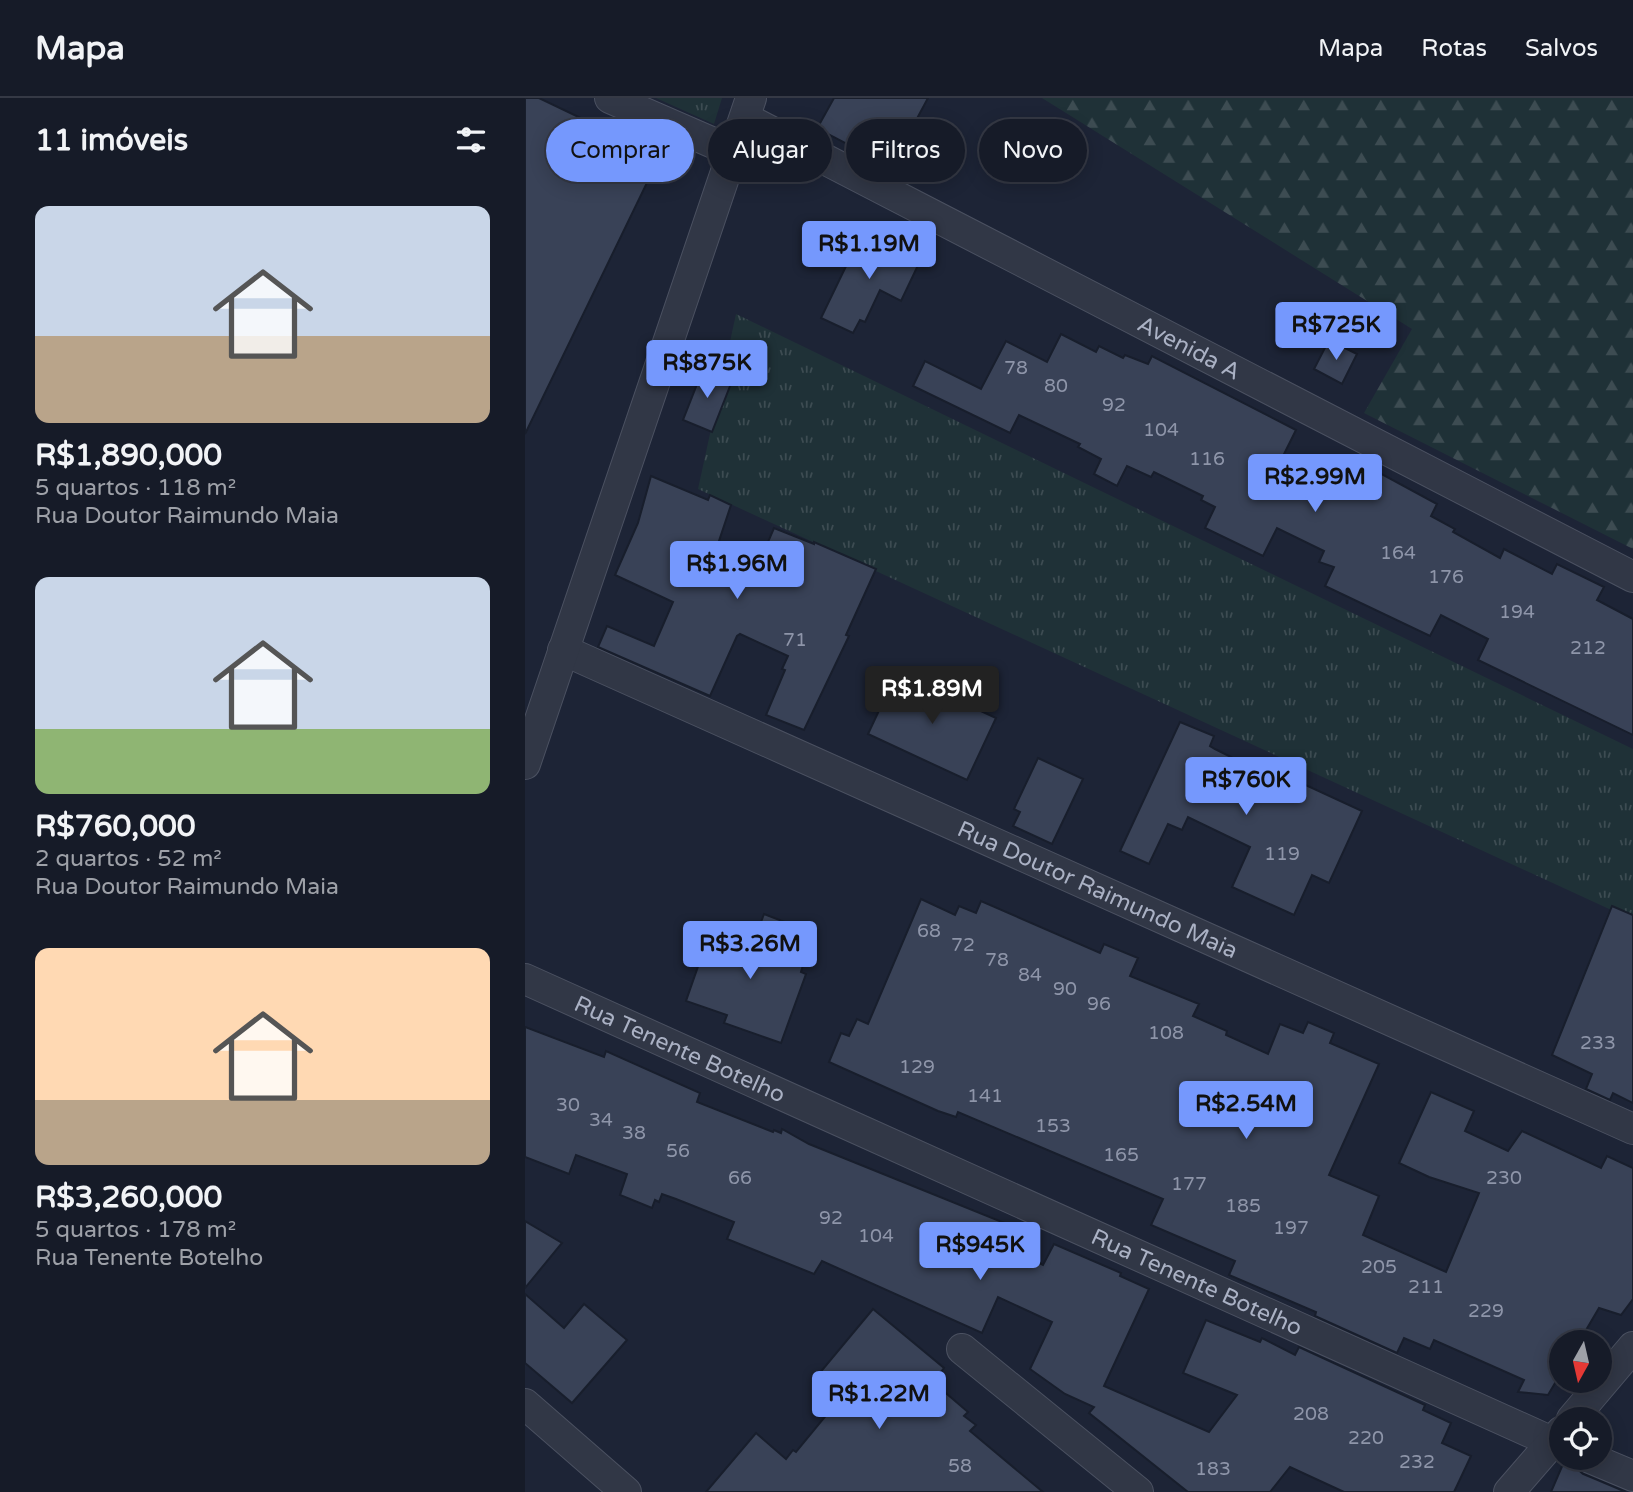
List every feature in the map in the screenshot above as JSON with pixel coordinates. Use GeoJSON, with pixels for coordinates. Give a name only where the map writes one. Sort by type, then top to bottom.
{"type":"FeatureCollection","features":[{"type":"Feature","properties":{"kind":"street"},"geometry":{"type":"LineString","coordinates":[[610,98],[708,141]]}},
{"type":"Feature","properties":{"kind":"street","name":"Avenida A"},"geometry":{"type":"LineString","coordinates":[[748,108],[1633,577]]}},
{"type":"Feature","properties":{"kind":"street"},"geometry":{"type":"LineString","coordinates":[[525,764],[724,182]]}},
{"type":"Feature","properties":{"kind":"street","name":"Rua Doutor Raimundo Maia"},"geometry":{"type":"LineString","coordinates":[[563,650],[1633,1129]]}},
{"type":"Feature","properties":{"kind":"street","name":"Rua Tenente Botelho"},"geometry":{"type":"LineString","coordinates":[[525,979],[1549,1436]]}},
{"type":"Feature","properties":{"kind":"street"},"geometry":{"type":"LineString","coordinates":[[1582,1407],[1633,1347]]}},
{"type":"Feature","properties":{"kind":"street"},"geometry":{"type":"LineString","coordinates":[[962,1349],[1138,1492]]}},
{"type":"Feature","properties":{"kind":"street"},"geometry":{"type":"LineString","coordinates":[[525,1405],[627,1492]]}},
{"type":"Feature","properties":{"kind":"street"},"geometry":{"type":"LineString","coordinates":[[1509,1492],[1549,1450]]}},
{"type":"Feature","properties":{"kind":"street"},"geometry":{"type":"LineString","coordinates":[[1612,1467],[1633,1476]]}},
{"type":"Feature","properties":{"kind":"green space"},"geometry":{"type":"Polygon","coordinates":[[[656,98],[722,98],[716,119],[708,119],[708,121],[656,98]]]}},
{"type":"Feature","properties":{"kind":"green space"},"geometry":{"type":"Polygon","coordinates":[[[1042,98],[1633,98],[1633,549],[1364,413],[1412,329],[1087,126],[1087,119],[1076,119],[1042,98]]]}},
{"type":"Feature","properties":{"kind":"green space"},"geometry":{"type":"Polygon","coordinates":[[[736,314],[1633,749],[1633,920],[698,489],[736,314]]]}},
{"type":"Feature","properties":{"kind":"building"},"geometry":{"type":"Polygon","coordinates":[[[525,98],[539,98],[583,119],[546,119],[546,182],[647,182],[525,434],[525,98]]]}},
{"type":"Feature","properties":{"kind":"building"},"geometry":{"type":"Polygon","coordinates":[[[834,98],[928,98],[917,119],[846,119],[846,144],[832,136],[832,119],[822,119],[834,98]]]}},
{"type":"Feature","properties":{"kind":"building"},"geometry":{"type":"Polygon","coordinates":[[[863,231],[921,259],[901,301],[880,290],[865,322],[860,320],[853,333],[821,318],[863,231]]]}},
{"type":"Feature","properties":{"kind":"building"},"geometry":{"type":"Polygon","coordinates":[[[1061,334],[1096,352],[1099,346],[1123,358],[1125,355],[1148,364],[1152,356],[1296,430],[1283,456],[1329,481],[1335,471],[1369,488],[1378,472],[1437,504],[1431,516],[1455,529],[1453,532],[1500,558],[1504,549],[1552,574],[1557,564],[1604,587],[1597,600],[1633,619],[1633,735],[1478,660],[1488,639],[1441,615],[1430,636],[1325,586],[1334,567],[1319,562],[1324,551],[1277,528],[1263,556],[1205,528],[1215,507],[1201,500],[1203,496],[1154,472],[1151,477],[1127,466],[1117,486],[1094,474],[1101,459],[1078,447],[1080,444],[1019,415],[1010,433],[913,386],[925,361],[981,389],[1006,341],[1047,362],[1061,334]]]}},
{"type":"Feature","properties":{"kind":"building"},"geometry":{"type":"Polygon","coordinates":[[[1329,340],[1357,354],[1342,384],[1314,369],[1329,340]]]}},
{"type":"Feature","properties":{"kind":"building"},"geometry":{"type":"Polygon","coordinates":[[[703,369],[732,381],[712,432],[683,420],[703,369]]]}},
{"type":"Feature","properties":{"kind":"building"},"geometry":{"type":"Polygon","coordinates":[[[651,476],[708,500],[710,495],[731,505],[713,559],[753,577],[774,528],[876,569],[846,635],[849,636],[804,730],[766,715],[788,656],[740,634],[710,696],[598,647],[607,626],[654,646],[673,602],[615,575],[638,523],[651,476]]]}},
{"type":"Feature","properties":{"kind":"building"},"geometry":{"type":"Polygon","coordinates":[[[897,672],[996,718],[967,780],[868,734],[897,672]]]}},
{"type":"Feature","properties":{"kind":"building"},"geometry":{"type":"Polygon","coordinates":[[[1180,722],[1214,736],[1210,746],[1265,774],[1272,758],[1303,773],[1299,782],[1362,811],[1329,883],[1312,875],[1294,915],[1232,887],[1250,847],[1188,817],[1182,830],[1168,824],[1149,864],[1120,851],[1180,722]]]}},
{"type":"Feature","properties":{"kind":"building"},"geometry":{"type":"Polygon","coordinates":[[[1038,758],[1083,779],[1052,844],[1013,826],[1020,812],[1014,809],[1038,758]]]}},
{"type":"Feature","properties":{"kind":"building"},"geometry":{"type":"Polygon","coordinates":[[[921,899],[955,915],[959,906],[976,913],[981,901],[1100,953],[1104,944],[1138,958],[1130,976],[1199,1004],[1193,1016],[1268,1054],[1280,1024],[1303,1033],[1308,1022],[1334,1033],[1330,1043],[1379,1064],[1329,1175],[1379,1196],[1363,1235],[1446,1272],[1479,1193],[1429,1177],[1399,1163],[1431,1092],[1474,1111],[1465,1131],[1508,1151],[1522,1131],[1601,1168],[1607,1156],[1633,1168],[1633,1299],[1621,1315],[1599,1308],[1586,1330],[1549,1330],[1548,1395],[1518,1392],[1524,1380],[1434,1340],[1430,1349],[1404,1338],[1397,1353],[1315,1316],[1316,1312],[1229,1275],[1235,1261],[1151,1225],[1163,1199],[958,1112],[956,1117],[938,1111],[829,1062],[841,1033],[849,1036],[857,1019],[868,1024],[921,899]]]}},
{"type":"Feature","properties":{"kind":"building"},"geometry":{"type":"Polygon","coordinates":[[[1612,906],[1633,915],[1633,1103],[1613,1093],[1610,1100],[1586,1089],[1592,1074],[1552,1055],[1612,906]]]}},
{"type":"Feature","properties":{"kind":"building"},"geometry":{"type":"Polygon","coordinates":[[[764,914],[790,924],[780,954],[804,962],[801,972],[806,974],[781,1043],[724,1023],[727,1015],[686,1001],[709,935],[751,949],[764,914]]]}},
{"type":"Feature","properties":{"kind":"building"},"geometry":{"type":"Polygon","coordinates":[[[525,1027],[604,1057],[606,1051],[700,1093],[697,1102],[773,1132],[774,1130],[781,1133],[782,1129],[809,1144],[1007,1224],[998,1244],[1043,1265],[1054,1244],[1121,1273],[1120,1276],[1149,1289],[1104,1386],[1209,1432],[1237,1395],[1183,1373],[1206,1320],[1260,1342],[1262,1338],[1295,1355],[1299,1347],[1425,1405],[1423,1410],[1451,1423],[1442,1443],[1471,1456],[1454,1492],[1344,1492],[1290,1467],[1270,1492],[1188,1492],[1089,1413],[1094,1407],[1065,1394],[1030,1369],[1052,1322],[998,1297],[982,1333],[822,1261],[814,1274],[727,1239],[734,1222],[676,1199],[662,1194],[659,1202],[655,1200],[652,1208],[620,1195],[627,1174],[576,1155],[569,1174],[525,1157],[525,1027]]]}},
{"type":"Feature","properties":{"kind":"building"},"geometry":{"type":"Polygon","coordinates":[[[525,1221],[562,1243],[525,1288],[525,1221]]]}},
{"type":"Feature","properties":{"kind":"building"},"geometry":{"type":"Polygon","coordinates":[[[525,1294],[564,1328],[584,1304],[627,1340],[572,1403],[525,1363],[525,1294]]]}},
{"type":"Feature","properties":{"kind":"building"},"geometry":{"type":"Polygon","coordinates":[[[873,1309],[944,1368],[933,1382],[968,1412],[964,1416],[976,1425],[970,1431],[1043,1492],[706,1492],[756,1433],[786,1459],[793,1450],[796,1452],[838,1401],[813,1381],[873,1309]]]}},
{"type":"Feature","properties":{"kind":"building"},"geometry":{"type":"Polygon","coordinates":[[[1560,1470],[1578,1470],[1626,1492],[1551,1492],[1560,1470]]]}}]}
